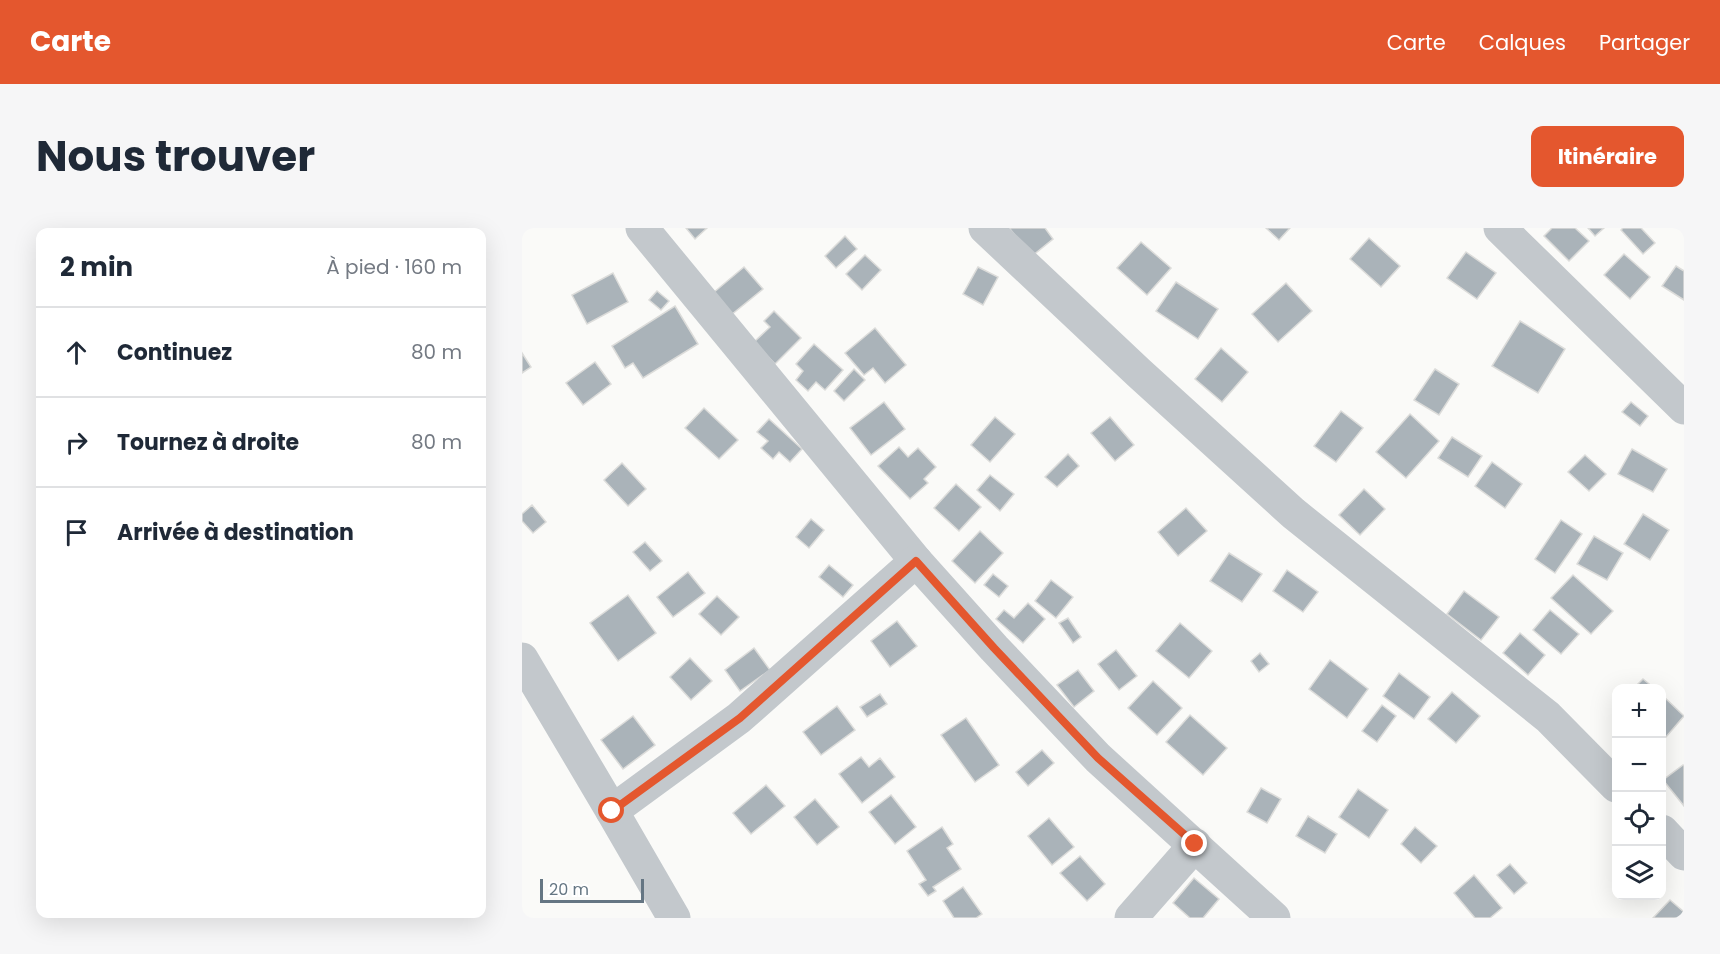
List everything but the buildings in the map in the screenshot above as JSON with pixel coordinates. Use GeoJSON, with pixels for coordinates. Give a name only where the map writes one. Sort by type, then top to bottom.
{"type":"FeatureCollection","features":[{"type":"Feature","properties":{"kind":"street"},"geometry":{"type":"LineString","coordinates":[[642,228],[916,561],[994,648],[1098,758],[1274,918]]}},
{"type":"Feature","properties":{"kind":"street"},"geometry":{"type":"LineString","coordinates":[[985,228],[1139,373],[1293,513],[1548,717],[1612,781]]}},
{"type":"Feature","properties":{"kind":"street"},"geometry":{"type":"LineString","coordinates":[[1500,228],[1684,408]]}},
{"type":"Feature","properties":{"kind":"street"},"geometry":{"type":"LineString","coordinates":[[612,811],[740,718],[916,561]]}},
{"type":"Feature","properties":{"kind":"street"},"geometry":{"type":"LineString","coordinates":[[522,659],[674,918]]}},
{"type":"Feature","properties":{"kind":"street"},"geometry":{"type":"LineString","coordinates":[[1666,835],[1684,854]]}},
{"type":"Feature","properties":{"kind":"street"},"geometry":{"type":"LineString","coordinates":[[1131,918],[1195,844]]}},
{"type":"Feature","properties":{"kind":"route"},"geometry":{"type":"LineString","coordinates":[[612,811],[740,718],[916,561],[1098,758],[1195,844]]}}]}
